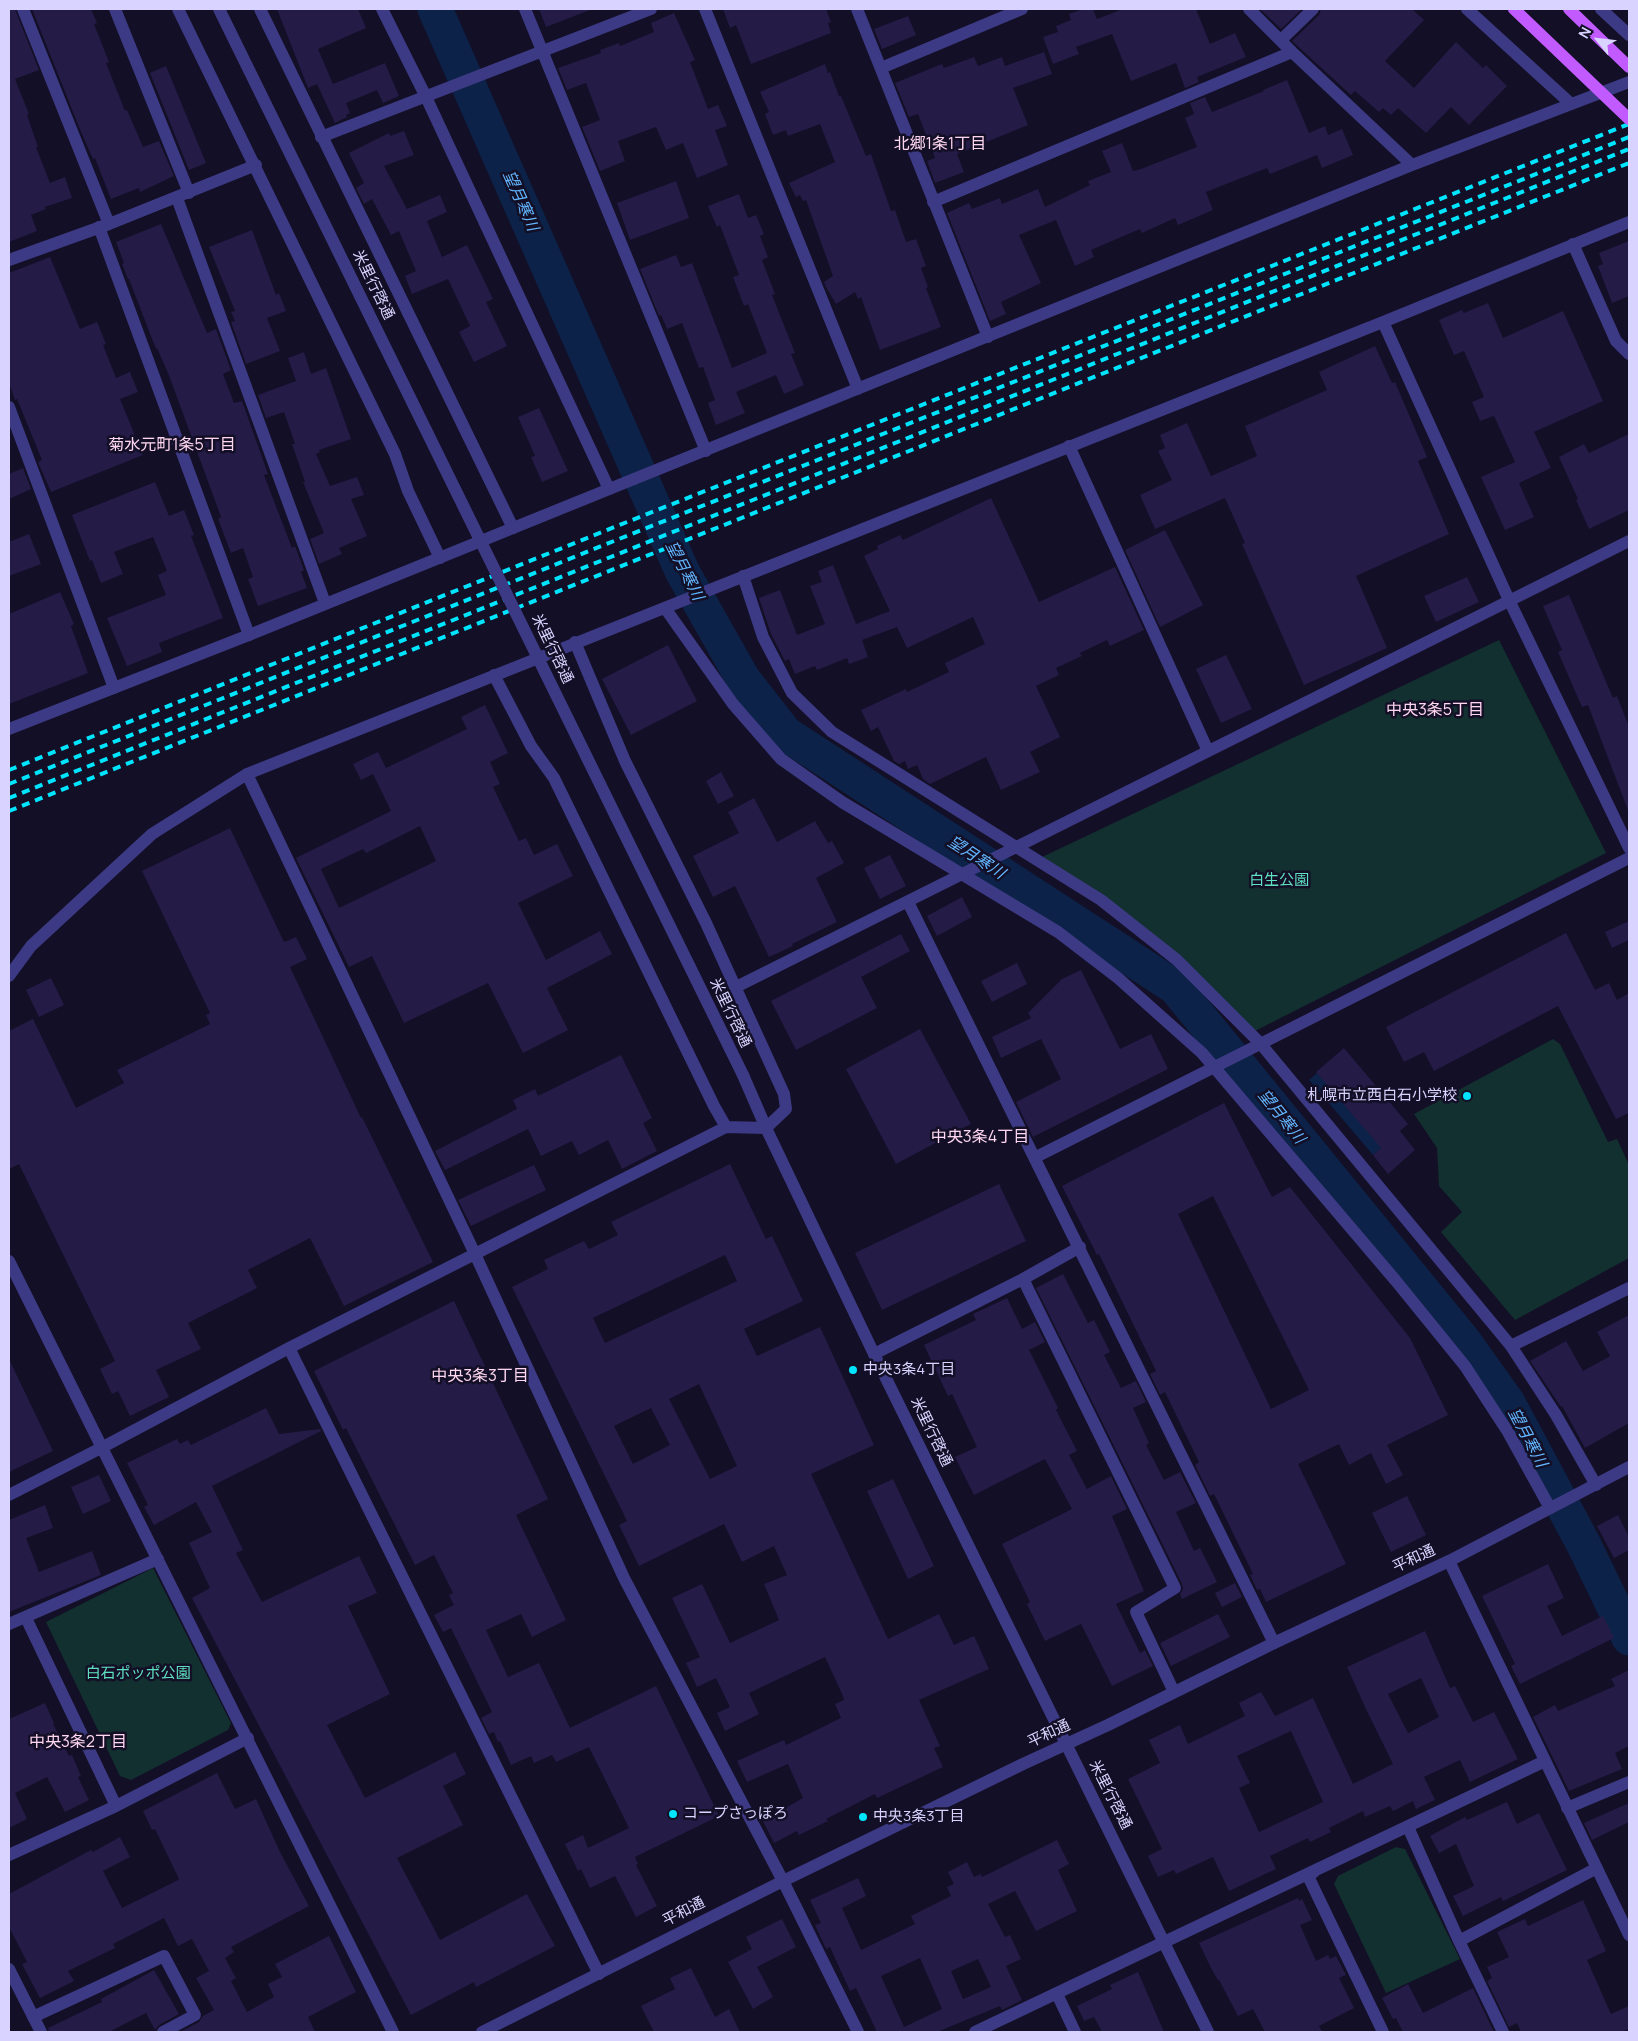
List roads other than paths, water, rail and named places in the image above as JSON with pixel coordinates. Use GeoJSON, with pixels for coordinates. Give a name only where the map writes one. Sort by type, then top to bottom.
{"type":"FeatureCollection","features":[{"type":"Feature","properties":{"kind":"main road"},"geometry":{"type":"LineString","coordinates":[[1514,9],[1629,119]]}},
{"type":"Feature","properties":{"kind":"main road"},"geometry":{"type":"LineString","coordinates":[[1568,9],[1629,67]]}},
{"type":"Feature","properties":{"kind":"street"},"geometry":{"type":"LineString","coordinates":[[23,9],[104,226],[249,635]]}},
{"type":"Feature","properties":{"kind":"street"},"geometry":{"type":"LineString","coordinates":[[115,9],[183,195],[325,603]]}},
{"type":"Feature","properties":{"kind":"street"},"geometry":{"type":"LineString","coordinates":[[178,9],[256,165],[395,454],[408,491],[440,558]]}},
{"type":"Feature","properties":{"kind":"street","name":"米里行啓通"},"geometry":{"type":"LineString","coordinates":[[219,9],[743,1075],[766,1128],[874,1354],[1166,1942],[1208,2032]]}},
{"type":"Feature","properties":{"kind":"street"},"geometry":{"type":"LineString","coordinates":[[260,9],[512,528]]}},
{"type":"Feature","properties":{"kind":"street"},"geometry":{"type":"LineString","coordinates":[[382,9],[426,97],[609,488]]}},
{"type":"Feature","properties":{"kind":"street"},"geometry":{"type":"LineString","coordinates":[[525,9],[706,451]]}},
{"type":"Feature","properties":{"kind":"street"},"geometry":{"type":"LineString","coordinates":[[321,137],[651,9]]}},
{"type":"Feature","properties":{"kind":"street"},"geometry":{"type":"LineString","coordinates":[[705,9],[858,390]]}},
{"type":"Feature","properties":{"kind":"street"},"geometry":{"type":"LineString","coordinates":[[857,9],[988,337]]}},
{"type":"Feature","properties":{"kind":"street"},"geometry":{"type":"LineString","coordinates":[[881,68],[1022,9]]}},
{"type":"Feature","properties":{"kind":"street"},"geometry":{"type":"LineString","coordinates":[[1249,9],[1412,165]]}},
{"type":"Feature","properties":{"kind":"street"},"geometry":{"type":"LineString","coordinates":[[1281,40],[1314,9]]}},
{"type":"Feature","properties":{"kind":"street"},"geometry":{"type":"LineString","coordinates":[[1467,9],[1570,103]]}},
{"type":"Feature","properties":{"kind":"street"},"geometry":{"type":"LineString","coordinates":[[1601,9],[1629,35]]}},
{"type":"Feature","properties":{"kind":"street"},"geometry":{"type":"LineString","coordinates":[[933,202],[1292,52]]}},
{"type":"Feature","properties":{"kind":"street"},"geometry":{"type":"LineString","coordinates":[[9,729],[249,635],[1412,165],[1629,82]]}},
{"type":"Feature","properties":{"kind":"street"},"geometry":{"type":"LineString","coordinates":[[9,260],[104,226],[256,165]]}},
{"type":"Feature","properties":{"kind":"street"},"geometry":{"type":"LineString","coordinates":[[9,976],[31,946],[152,834],[247,774],[1383,322],[1629,222]]}},
{"type":"Feature","properties":{"kind":"street"},"geometry":{"type":"LineString","coordinates":[[1572,244],[1616,341],[1629,354]]}},
{"type":"Feature","properties":{"kind":"street"},"geometry":{"type":"LineString","coordinates":[[1383,322],[1509,600],[1629,848]]}},
{"type":"Feature","properties":{"kind":"street"},"geometry":{"type":"LineString","coordinates":[[9,407],[114,688]]}},
{"type":"Feature","properties":{"kind":"street"},"geometry":{"type":"LineString","coordinates":[[1069,446],[1208,751]]}},
{"type":"Feature","properties":{"kind":"street"},"geometry":{"type":"LineString","coordinates":[[736,987],[1629,541]]}},
{"type":"Feature","properties":{"kind":"street"},"geometry":{"type":"LineString","coordinates":[[738,578],[763,637],[792,693],[832,732],[1011,851],[1100,900],[1177,960],[1255,1046],[1511,1346],[1556,1415],[1591,1488]]}},
{"type":"Feature","properties":{"kind":"street"},"geometry":{"type":"LineString","coordinates":[[665,608],[733,704],[781,759],[842,802],[1058,932],[1139,997],[1202,1053],[1218,1064],[1465,1366],[1553,1506]]}},
{"type":"Feature","properties":{"kind":"street"},"geometry":{"type":"LineString","coordinates":[[9,1495],[289,1348],[726,1127],[766,1128],[786,1109],[784,1094],[736,987],[625,761],[575,642]]}},
{"type":"Feature","properties":{"kind":"street"},"geometry":{"type":"LineString","coordinates":[[494,675],[531,746],[554,778],[726,1127]]}},
{"type":"Feature","properties":{"kind":"street"},"geometry":{"type":"LineString","coordinates":[[247,774],[475,1254],[624,1578],[783,1881],[858,2032]]}},
{"type":"Feature","properties":{"kind":"street"},"geometry":{"type":"LineString","coordinates":[[1036,1157],[1629,858]]}},
{"type":"Feature","properties":{"kind":"street"},"geometry":{"type":"LineString","coordinates":[[908,902],[1036,1157],[1274,1643]]}},
{"type":"Feature","properties":{"kind":"street"},"geometry":{"type":"LineString","coordinates":[[874,1354],[1080,1248]]}},
{"type":"Feature","properties":{"kind":"street"},"geometry":{"type":"LineString","coordinates":[[9,1261],[393,2032]]}},
{"type":"Feature","properties":{"kind":"street"},"geometry":{"type":"LineString","coordinates":[[1023,1278],[1176,1588],[1136,1612],[1174,1692]]}},
{"type":"Feature","properties":{"kind":"street"},"geometry":{"type":"LineString","coordinates":[[1511,1346],[1629,1288]]}},
{"type":"Feature","properties":{"kind":"street"},"geometry":{"type":"LineString","coordinates":[[289,1348],[599,1974]]}},
{"type":"Feature","properties":{"kind":"street","name":"平和通"},"geometry":{"type":"LineString","coordinates":[[482,2032],[783,1881],[1274,1643],[1449,1561],[1629,1467]]}},
{"type":"Feature","properties":{"kind":"street"},"geometry":{"type":"LineString","coordinates":[[9,1624],[158,1560]]}},
{"type":"Feature","properties":{"kind":"street"},"geometry":{"type":"LineString","coordinates":[[1449,1561],[1629,1935]]}},
{"type":"Feature","properties":{"kind":"street"},"geometry":{"type":"LineString","coordinates":[[26,1618],[116,1806]]}},
{"type":"Feature","properties":{"kind":"street"},"geometry":{"type":"LineString","coordinates":[[9,1855],[116,1806],[248,1738]]}},
{"type":"Feature","properties":{"kind":"street"},"geometry":{"type":"LineString","coordinates":[[975,2032],[1546,1760]]}},
{"type":"Feature","properties":{"kind":"street"},"geometry":{"type":"LineString","coordinates":[[1568,1808],[1629,1782]]}},
{"type":"Feature","properties":{"kind":"street"},"geometry":{"type":"LineString","coordinates":[[1408,1827],[1459,1942],[1503,2032]]}},
{"type":"Feature","properties":{"kind":"street"},"geometry":{"type":"LineString","coordinates":[[1459,1942],[1598,1868]]}},
{"type":"Feature","properties":{"kind":"street"},"geometry":{"type":"LineString","coordinates":[[1314,1872],[1308,1876],[1384,2032]]}},
{"type":"Feature","properties":{"kind":"street"},"geometry":{"type":"LineString","coordinates":[[33,2017],[164,1956],[195,2015],[163,2032]]}},
{"type":"Feature","properties":{"kind":"street"},"geometry":{"type":"LineString","coordinates":[[9,1969],[41,2032]]}},
{"type":"Feature","properties":{"kind":"street"},"geometry":{"type":"LineString","coordinates":[[1057,1994],[1075,2032]]}},
{"type":"Feature","properties":{"kind":"water"},"geometry":{"type":"Polygon","coordinates":[[[1336,1057],[1400,1132],[1373,1155],[1309,1080],[1336,1057]]]}},
{"type":"Feature","properties":{"kind":"waterway","name":"望月寒川"},"geometry":{"type":"LineString","coordinates":[[435,9],[682,571],[743,679],[786,734],[1175,987],[1463,1340],[1508,1403],[1584,1545],[1629,1638]]}},
{"type":"Feature","properties":{"kind":"railway"},"geometry":{"type":"LineString","coordinates":[[9,770],[1629,124]]}},
{"type":"Feature","properties":{"kind":"railway"},"geometry":{"type":"LineString","coordinates":[[9,784],[1629,137]]}},
{"type":"Feature","properties":{"kind":"railway"},"geometry":{"type":"LineString","coordinates":[[9,798],[1629,149]]}},
{"type":"Feature","properties":{"kind":"railway"},"geometry":{"type":"LineString","coordinates":[[9,811],[1629,163]]}},
{"type":"Feature","properties":{"kind":"place","name":"札幌市立西白石小学校"},"geometry":{"type":"Point","coordinates":[1467,1096]}},
{"type":"Feature","properties":{"kind":"place","name":"中央3条4丁目"},"geometry":{"type":"Point","coordinates":[853,1370]}},
{"type":"Feature","properties":{"kind":"place","name":"コープさっぽろ"},"geometry":{"type":"Point","coordinates":[673,1814]}},
{"type":"Feature","properties":{"kind":"place","name":"中央3条3丁目"},"geometry":{"type":"Point","coordinates":[863,1817]}},
{"type":"Feature","properties":{"kind":"district","name":"北郷1条1丁目"},"geometry":{"type":"Point","coordinates":[940,145]}},
{"type":"Feature","properties":{"kind":"district","name":"菊水元町1条5丁目"},"geometry":{"type":"Point","coordinates":[172,446]}},
{"type":"Feature","properties":{"kind":"district","name":"中央3条5丁目"},"geometry":{"type":"Point","coordinates":[1435,711]}},
{"type":"Feature","properties":{"kind":"district","name":"中央3条4丁目"},"geometry":{"type":"Point","coordinates":[980,1138]}},
{"type":"Feature","properties":{"kind":"district","name":"中央3条3丁目"},"geometry":{"type":"Point","coordinates":[480,1377]}},
{"type":"Feature","properties":{"kind":"district","name":"中央3条2丁目"},"geometry":{"type":"Point","coordinates":[78,1743]}},
{"type":"Feature","properties":{"kind":"park label","name":"白生公園"},"geometry":{"type":"Point","coordinates":[1279,881]}},
{"type":"Feature","properties":{"kind":"park label","name":"白石ポッポ公園"},"geometry":{"type":"Point","coordinates":[138,1674]}}]}
